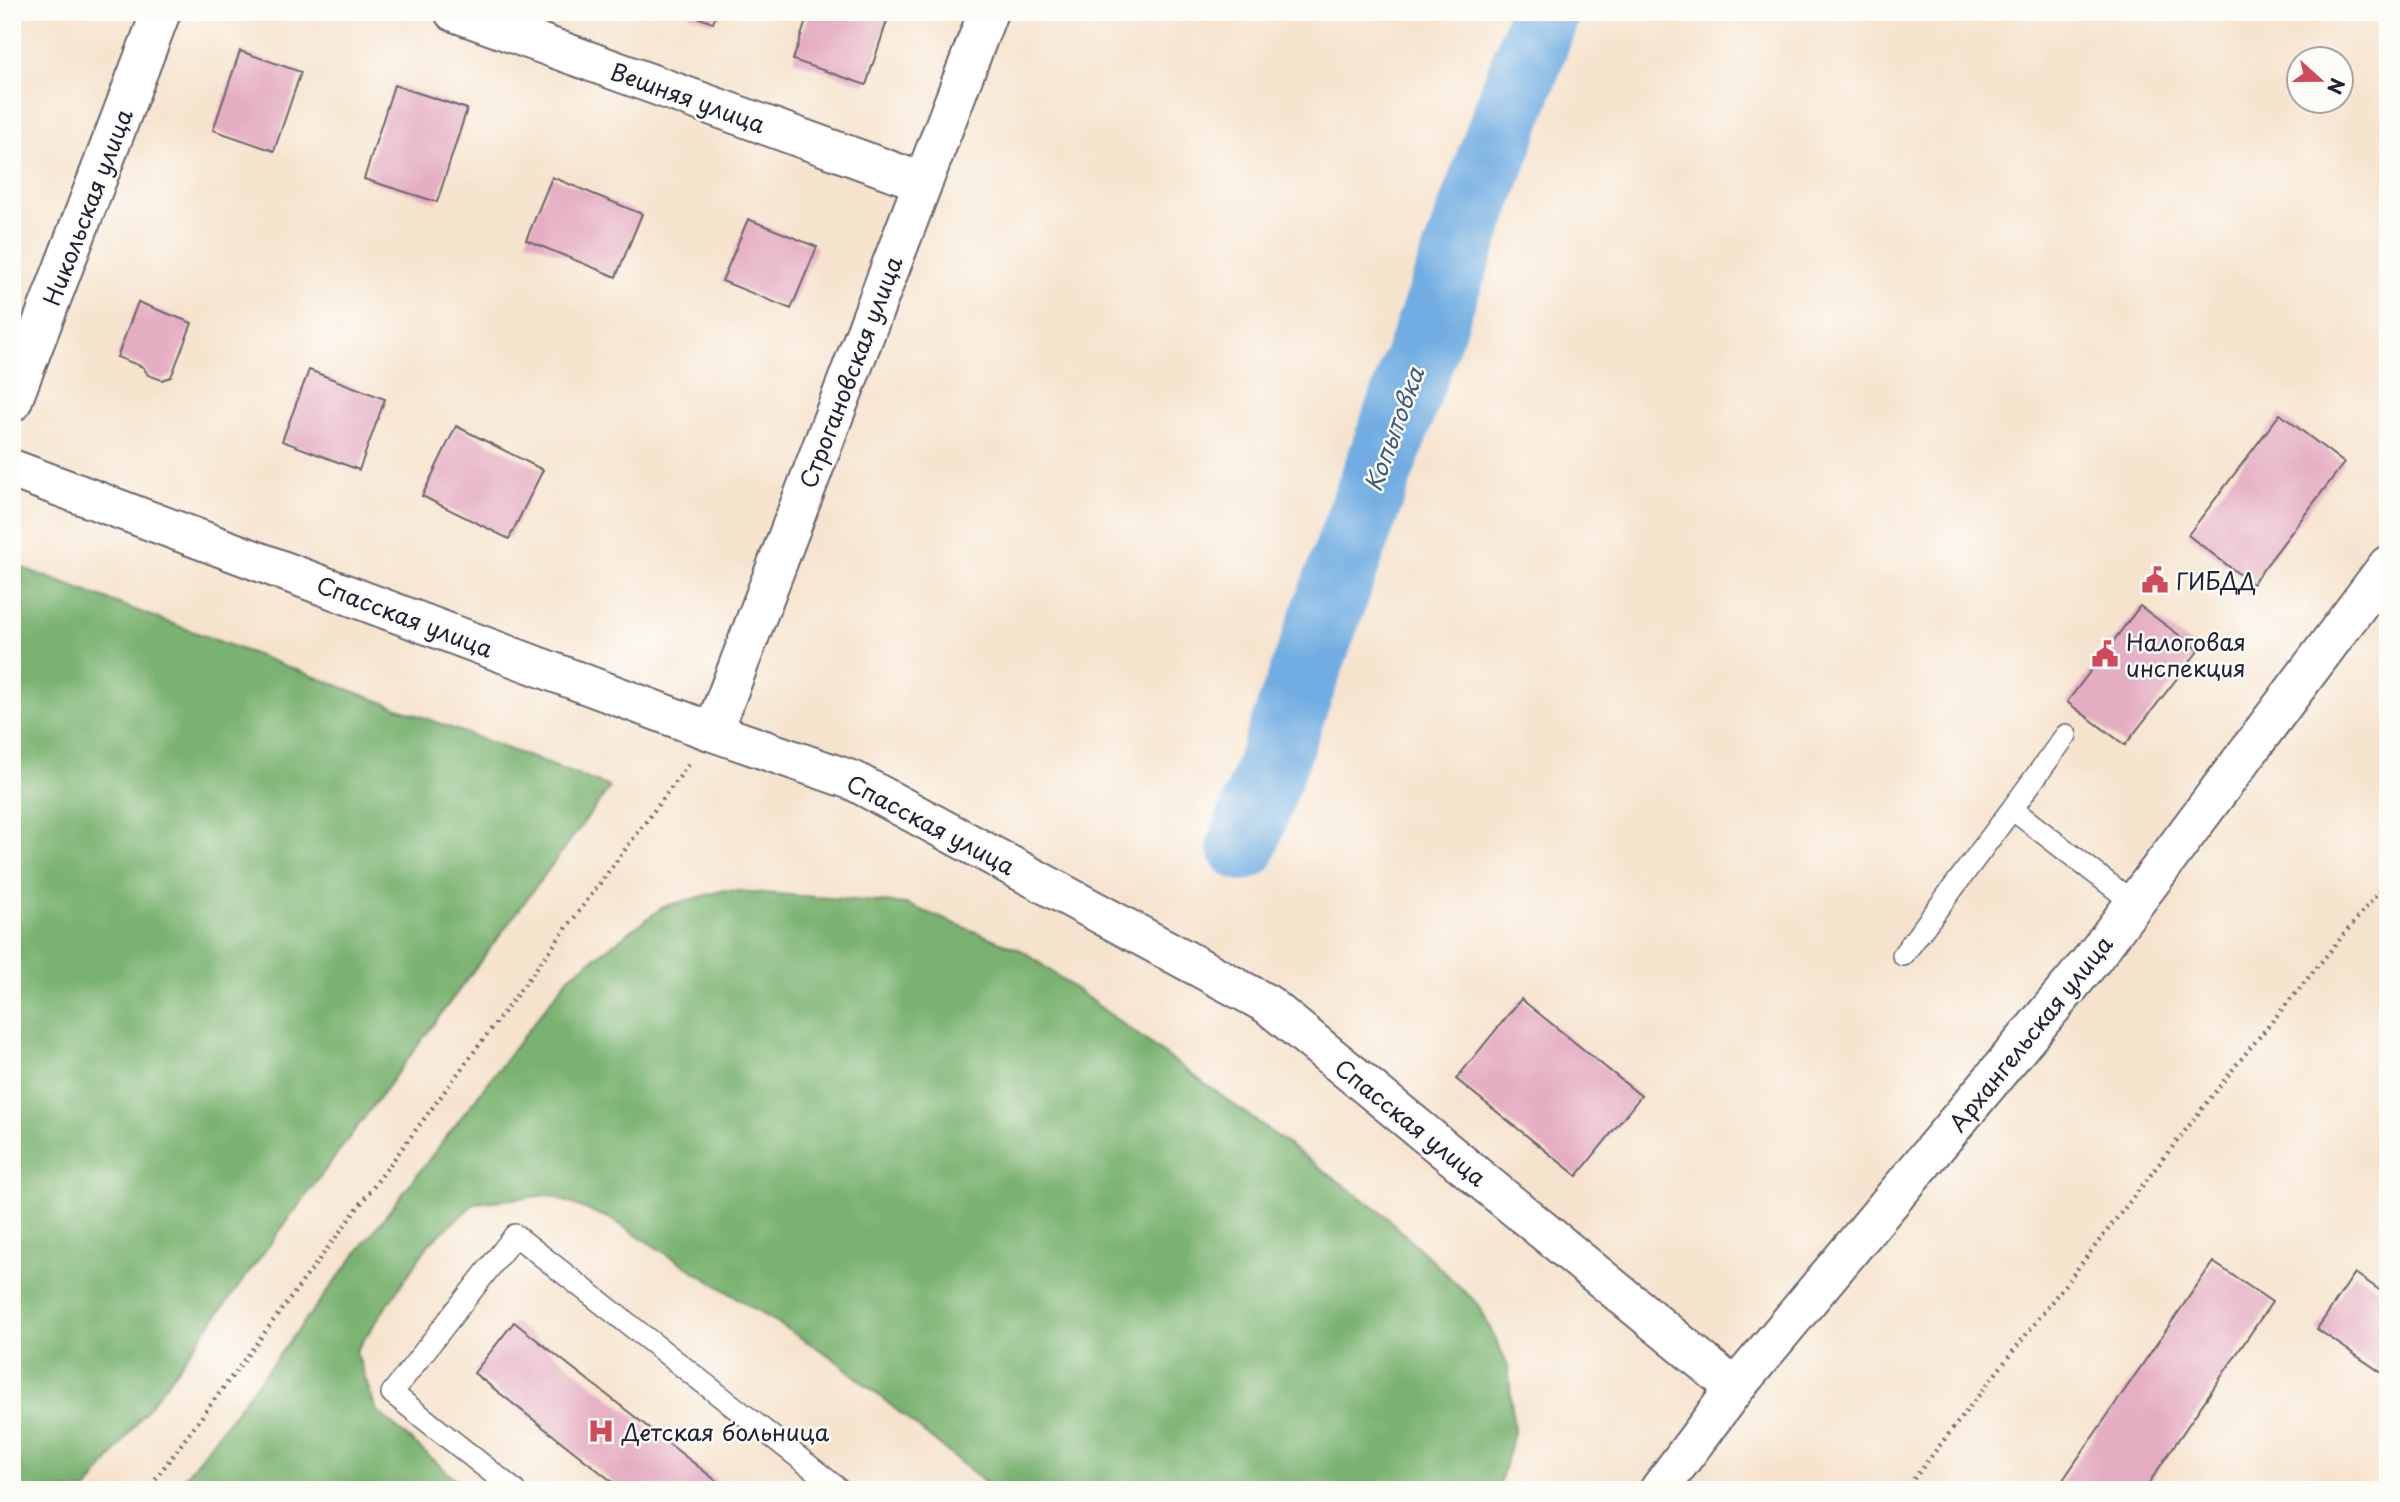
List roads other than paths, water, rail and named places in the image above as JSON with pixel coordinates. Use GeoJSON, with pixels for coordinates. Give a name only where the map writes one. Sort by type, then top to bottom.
{"type":"FeatureCollection","features":[{"type":"Feature","properties":{"kind":"street","name":"Никольская улица"},"geometry":{"type":"LineString","coordinates":[[12,402],[161,12]]}},
{"type":"Feature","properties":{"kind":"street","name":"Вешняя улица"},"geometry":{"type":"LineString","coordinates":[[454,12],[922,181]]}},
{"type":"Feature","properties":{"kind":"street","name":"Строгановская улица"},"geometry":{"type":"LineString","coordinates":[[713,732],[988,12]]}},
{"type":"Feature","properties":{"kind":"street","name":"Спасская улица"},"geometry":{"type":"LineString","coordinates":[[12,469],[713,732],[854,781],[1267,1004],[1735,1388]]}},
{"type":"Feature","properties":{"kind":"street","name":"Архангельская улица"},"geometry":{"type":"LineString","coordinates":[[1671,1486],[1735,1388],[1780,1337],[2135,904],[2388,565]]}},
{"type":"Feature","properties":{"kind":"lane"},"geometry":{"type":"LineString","coordinates":[[1903,955],[2066,736]]}},
{"type":"Feature","properties":{"kind":"lane"},"geometry":{"type":"LineString","coordinates":[[2012,809],[2135,904]]}},
{"type":"Feature","properties":{"kind":"lane"},"geometry":{"type":"LineString","coordinates":[[514,1490],[392,1393],[515,1235],[840,1490]]}},
{"type":"Feature","properties":{"kind":"waterway","name":"Копытовка"},"geometry":{"type":"LineString","coordinates":[[1242,846],[1545,12]]}},
{"type":"Feature","properties":{"kind":"place","name":"ГИБДД"},"geometry":{"type":"Point","coordinates":[2155,580]}},
{"type":"Feature","properties":{"kind":"place","name":"Налоговая инспекция"},"geometry":{"type":"Point","coordinates":[2105,654]}},
{"type":"Feature","properties":{"kind":"place","name":"Детская больница"},"geometry":{"type":"Point","coordinates":[601,1431]}}]}
